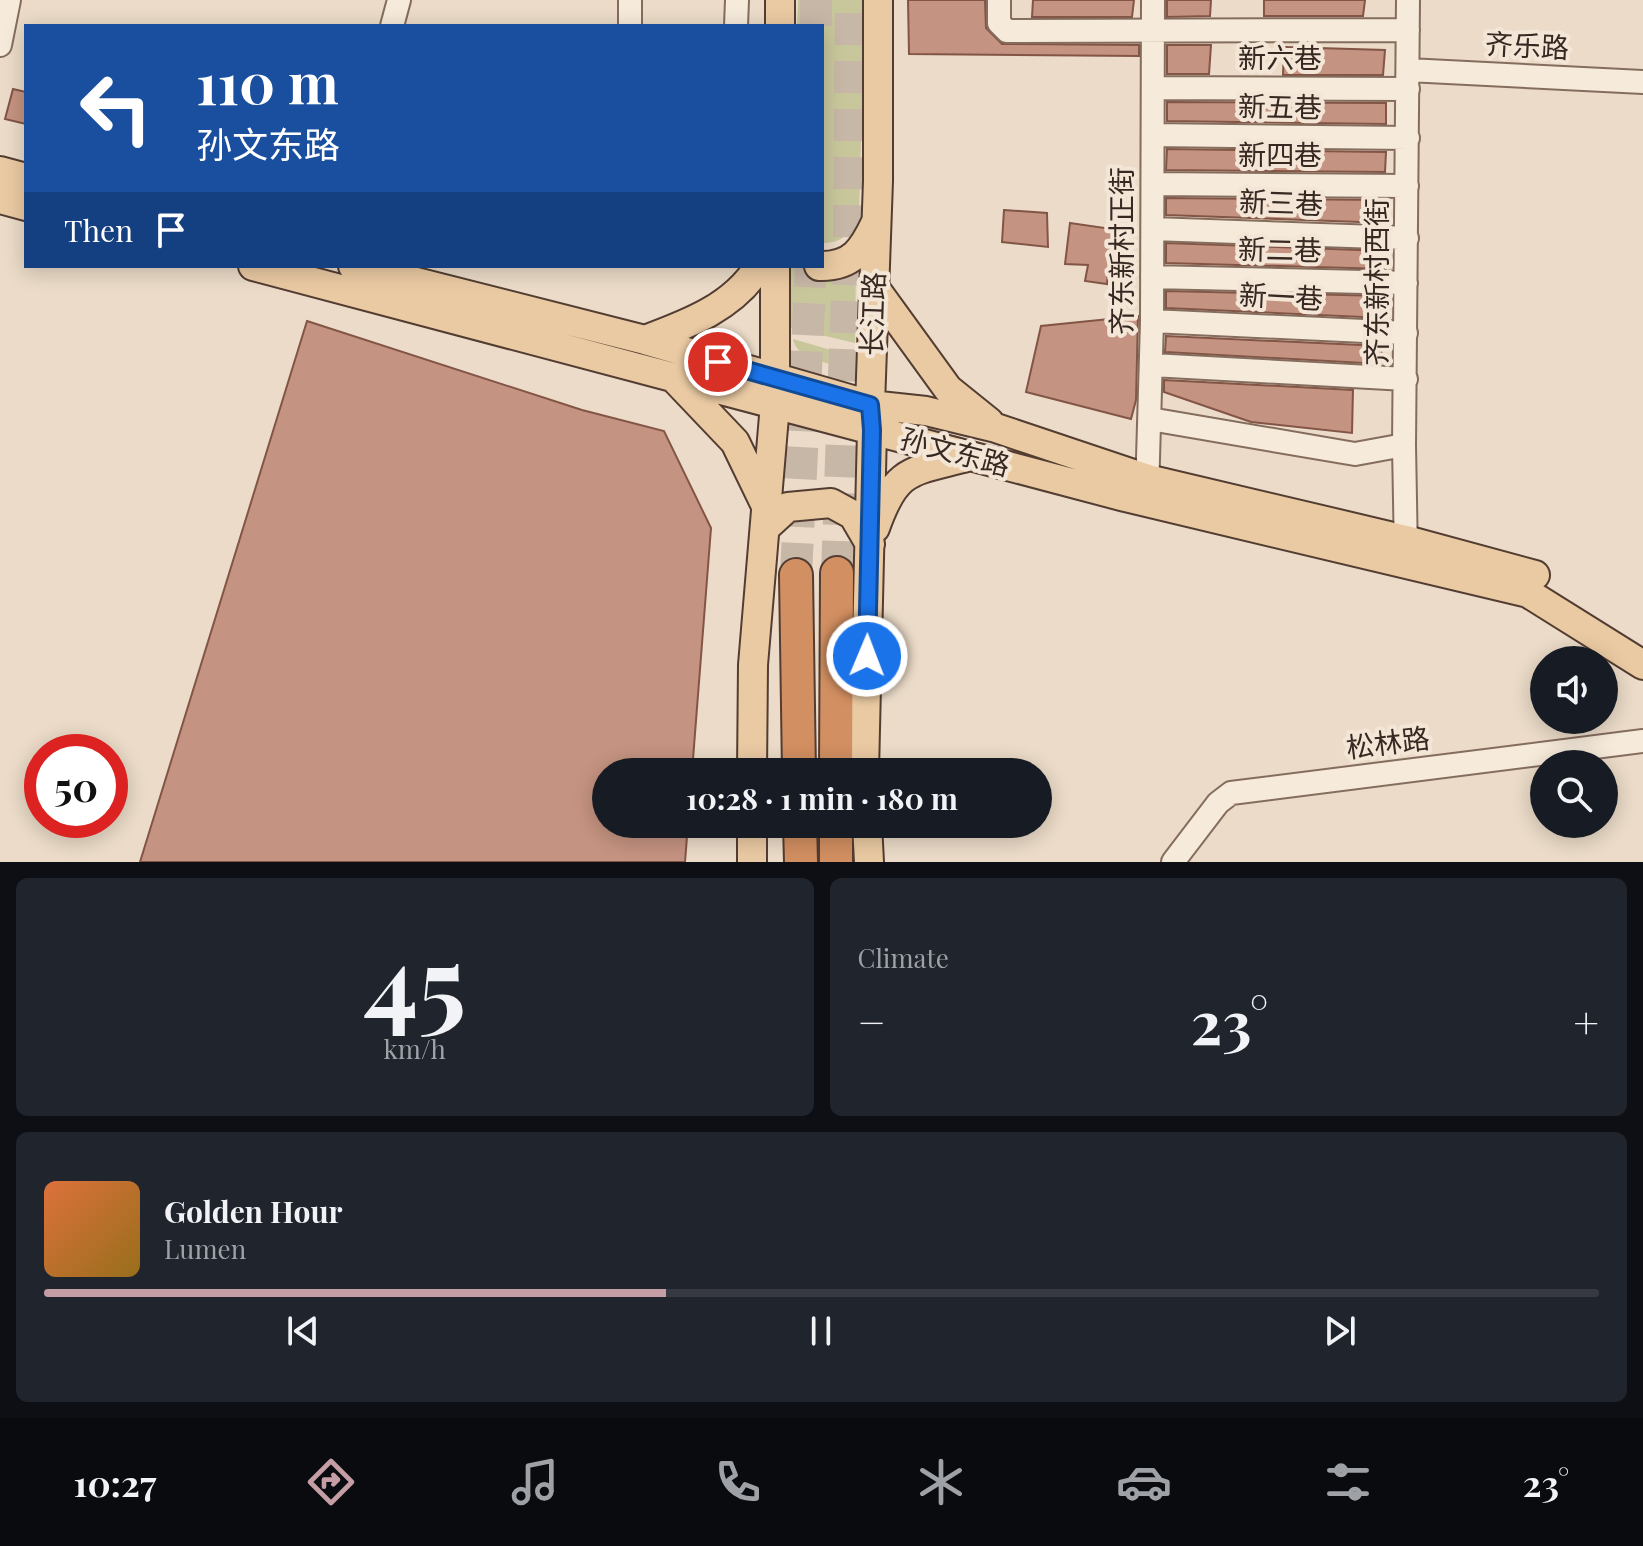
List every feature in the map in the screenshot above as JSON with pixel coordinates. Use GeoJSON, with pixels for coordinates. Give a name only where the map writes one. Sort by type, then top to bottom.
{"type":"FeatureCollection","features":[{"type":"Feature","properties":{"kind":"highway"},"geometry":{"type":"LineString","coordinates":[[836,758],[837,573]]}},
{"type":"Feature","properties":{"kind":"highway"},"geometry":{"type":"LineString","coordinates":[[796,575],[799,758]]}},
{"type":"Feature","properties":{"kind":"highway"},"geometry":{"type":"LineString","coordinates":[[800,838],[801,862]]}},
{"type":"Feature","properties":{"kind":"highway"},"geometry":{"type":"LineString","coordinates":[[836,838],[836,862]]}},
{"type":"Feature","properties":{"kind":"main road"},"geometry":{"type":"LineString","coordinates":[[780,0],[780,24]]}},
{"type":"Feature","properties":{"kind":"main road","name":"长江路"},"geometry":{"type":"LineString","coordinates":[[864,758],[877,220],[878,0]]}},
{"type":"Feature","properties":{"kind":"main road"},"geometry":{"type":"LineString","coordinates":[[0,171],[24,177]]}},
{"type":"Feature","properties":{"kind":"main road"},"geometry":{"type":"LineString","coordinates":[[0,199],[24,205]]}},
{"type":"Feature","properties":{"kind":"main road"},"geometry":{"type":"LineString","coordinates":[[824,266],[838,266],[864,248],[877,220]]}},
{"type":"Feature","properties":{"kind":"main road","name":"孙文东路"},"geometry":{"type":"LineString","coordinates":[[261,268],[675,378],[774,392]]}},
{"type":"Feature","properties":{"kind":"main road","name":"孙文东路"},"geometry":{"type":"LineString","coordinates":[[362,268],[645,340],[774,392],[871,418],[969,456],[1147,491],[1406,552],[1537,576],[1643,645]]}},
{"type":"Feature","properties":{"kind":"main road"},"geometry":{"type":"LineString","coordinates":[[645,340],[732,299],[757,268]]}},
{"type":"Feature","properties":{"kind":"main road"},"geometry":{"type":"LineString","coordinates":[[752,758],[753,665],[774,392],[775,268]]}},
{"type":"Feature","properties":{"kind":"main road"},"geometry":{"type":"LineString","coordinates":[[874,287],[948,389],[996,428]]}},
{"type":"Feature","properties":{"kind":"main road"},"geometry":{"type":"LineString","coordinates":[[675,378],[735,442],[766,518]]}},
{"type":"Feature","properties":{"kind":"main road","name":"孙文东路"},"geometry":{"type":"LineString","coordinates":[[871,418],[926,411],[996,428],[1147,491]]}},
{"type":"Feature","properties":{"kind":"main road"},"geometry":{"type":"LineString","coordinates":[[870,544],[884,503],[902,476],[969,456]]}},
{"type":"Feature","properties":{"kind":"main road"},"geometry":{"type":"LineString","coordinates":[[766,518],[788,507],[831,503],[853,515],[870,544]]}},
{"type":"Feature","properties":{"kind":"main road","name":"孙文东路"},"geometry":{"type":"LineString","coordinates":[[1406,552],[1528,593],[1643,665]]}},
{"type":"Feature","properties":{"kind":"main road"},"geometry":{"type":"LineString","coordinates":[[752,838],[752,862]]}},
{"type":"Feature","properties":{"kind":"main road"},"geometry":{"type":"LineString","coordinates":[[868,838],[869,862]]}},
{"type":"Feature","properties":{"kind":"street"},"geometry":{"type":"LineString","coordinates":[[0,45],[9,0]]}},
{"type":"Feature","properties":{"kind":"street"},"geometry":{"type":"LineString","coordinates":[[393,24],[399,0]]}},
{"type":"Feature","properties":{"kind":"street"},"geometry":{"type":"LineString","coordinates":[[630,0],[630,24]]}},
{"type":"Feature","properties":{"kind":"street"},"geometry":{"type":"LineString","coordinates":[[736,24],[737,0]]}},
{"type":"Feature","properties":{"kind":"street"},"geometry":{"type":"LineString","coordinates":[[999,0],[999,23],[1007,31],[1408,30]]}},
{"type":"Feature","properties":{"kind":"street","name":"齐东新村正街"},"geometry":{"type":"LineString","coordinates":[[1147,491],[1152,365],[1153,0]]}},
{"type":"Feature","properties":{"kind":"street","name":"齐东新村西街"},"geometry":{"type":"LineString","coordinates":[[1406,552],[1408,0]]}},
{"type":"Feature","properties":{"kind":"street","name":"齐乐路"},"geometry":{"type":"LineString","coordinates":[[1408,79],[1643,82]]}},
{"type":"Feature","properties":{"kind":"street","name":"新六巷"},"geometry":{"type":"LineString","coordinates":[[1153,88],[1408,79]]}},
{"type":"Feature","properties":{"kind":"street","name":"新五巷"},"geometry":{"type":"LineString","coordinates":[[1153,135],[1408,138]]}},
{"type":"Feature","properties":{"kind":"street","name":"新四巷"},"geometry":{"type":"LineString","coordinates":[[1153,184],[1407,186]]}},
{"type":"Feature","properties":{"kind":"street","name":"新三巷"},"geometry":{"type":"LineString","coordinates":[[1153,229],[1407,238]]}},
{"type":"Feature","properties":{"kind":"street","name":"新二巷"},"geometry":{"type":"LineString","coordinates":[[1152,277],[1406,283]]}},
{"type":"Feature","properties":{"kind":"street","name":"新一巷"},"geometry":{"type":"LineString","coordinates":[[1152,321],[1406,333]]}},
{"type":"Feature","properties":{"kind":"street"},"geometry":{"type":"LineString","coordinates":[[1152,365],[1406,379]]}},
{"type":"Feature","properties":{"kind":"street"},"geometry":{"type":"LineString","coordinates":[[1150,419],[1355,454],[1405,475]]}},
{"type":"Feature","properties":{"kind":"street"},"geometry":{"type":"LineString","coordinates":[[1355,454],[1404,445]]}},
{"type":"Feature","properties":{"kind":"street","name":"松林路"},"geometry":{"type":"LineString","coordinates":[[1173,862],[1218,803],[1231,793],[1643,741]]}},
{"type":"Feature","properties":{"kind":"green space"},"geometry":{"type":"Polygon","coordinates":[[[798,0],[865,0],[859,214],[846,236],[829,243],[824,243],[824,24],[797,24],[798,0]]]}},
{"type":"Feature","properties":{"kind":"green space"},"geometry":{"type":"Polygon","coordinates":[[[856,263],[855,343],[791,328],[791,268],[856,263]]]}},
{"type":"Feature","properties":{"kind":"green space"},"geometry":{"type":"Polygon","coordinates":[[[793,339],[855,357],[846,365],[822,362],[800,352],[793,339]]]}},
{"type":"Feature","properties":{"kind":"building"},"geometry":{"type":"Polygon","coordinates":[[[908,0],[985,0],[986,28],[1002,44],[1139,45],[1139,56],[909,54],[908,0]]]}},
{"type":"Feature","properties":{"kind":"building"},"geometry":{"type":"Polygon","coordinates":[[[1033,0],[1134,0],[1132,17],[1032,17],[1033,0]]]}},
{"type":"Feature","properties":{"kind":"building"},"geometry":{"type":"Polygon","coordinates":[[[1167,0],[1211,0],[1210,16],[1167,17],[1167,0]]]}},
{"type":"Feature","properties":{"kind":"building"},"geometry":{"type":"Polygon","coordinates":[[[1264,0],[1365,0],[1363,16],[1264,16],[1264,0]]]}},
{"type":"Feature","properties":{"kind":"building"},"geometry":{"type":"Polygon","coordinates":[[[1167,45],[1211,45],[1209,74],[1167,74],[1167,45]]]}},
{"type":"Feature","properties":{"kind":"building"},"geometry":{"type":"Polygon","coordinates":[[[1284,47],[1385,50],[1383,75],[1283,75],[1284,47]]]}},
{"type":"Feature","properties":{"kind":"building"},"geometry":{"type":"Polygon","coordinates":[[[13,89],[24,92],[24,124],[5,119],[13,89]]]}},
{"type":"Feature","properties":{"kind":"building"},"geometry":{"type":"Polygon","coordinates":[[[1167,102],[1386,103],[1386,124],[1167,121],[1167,102]]]}},
{"type":"Feature","properties":{"kind":"building"},"geometry":{"type":"Polygon","coordinates":[[[1167,149],[1386,152],[1385,172],[1166,170],[1167,149]]]}},
{"type":"Feature","properties":{"kind":"building"},"geometry":{"type":"Polygon","coordinates":[[[1166,198],[1388,200],[1387,223],[1166,215],[1166,198]]]}},
{"type":"Feature","properties":{"kind":"building"},"geometry":{"type":"Polygon","coordinates":[[[1004,210],[1047,213],[1048,247],[1002,242],[1004,210]]]}},
{"type":"Feature","properties":{"kind":"building"},"geometry":{"type":"Polygon","coordinates":[[[1070,223],[1112,229],[1107,284],[1085,281],[1088,265],[1065,264],[1070,223]]]}},
{"type":"Feature","properties":{"kind":"building"},"geometry":{"type":"Polygon","coordinates":[[[1166,243],[1386,251],[1386,269],[1166,263],[1166,243]]]}},
{"type":"Feature","properties":{"kind":"building"},"geometry":{"type":"Polygon","coordinates":[[[1166,291],[1385,296],[1384,318],[1166,308],[1166,291]]]}},
{"type":"Feature","properties":{"kind":"building"},"geometry":{"type":"Polygon","coordinates":[[[1138,316],[1136,400],[1131,419],[1026,392],[1041,326],[1138,316]]]}},
{"type":"Feature","properties":{"kind":"building"},"geometry":{"type":"Polygon","coordinates":[[[307,321],[582,410],[664,431],[711,528],[693,758],[592,758],[592,838],[687,838],[685,862],[140,862],[307,321]]]}},
{"type":"Feature","properties":{"kind":"building"},"geometry":{"type":"Polygon","coordinates":[[[1166,336],[1382,346],[1381,364],[1165,352],[1166,336]]]}},
{"type":"Feature","properties":{"kind":"building"},"geometry":{"type":"Polygon","coordinates":[[[1164,380],[1353,390],[1352,433],[1251,422],[1164,392],[1164,380]]]}},
{"type":"Feature","properties":{"kind":"tunnel"},"geometry":{"type":"LineString","coordinates":[[816,0],[816,24]]}},
{"type":"Feature","properties":{"kind":"tunnel"},"geometry":{"type":"LineString","coordinates":[[837,573],[849,236],[851,0]]}},
{"type":"Feature","properties":{"kind":"tunnel"},"geometry":{"type":"LineString","coordinates":[[796,575],[811,268]]}},
{"type":"Feature","properties":{"kind":"route"},"geometry":{"type":"LineString","coordinates":[[718,362],[870,405],[867,656]]}}]}
